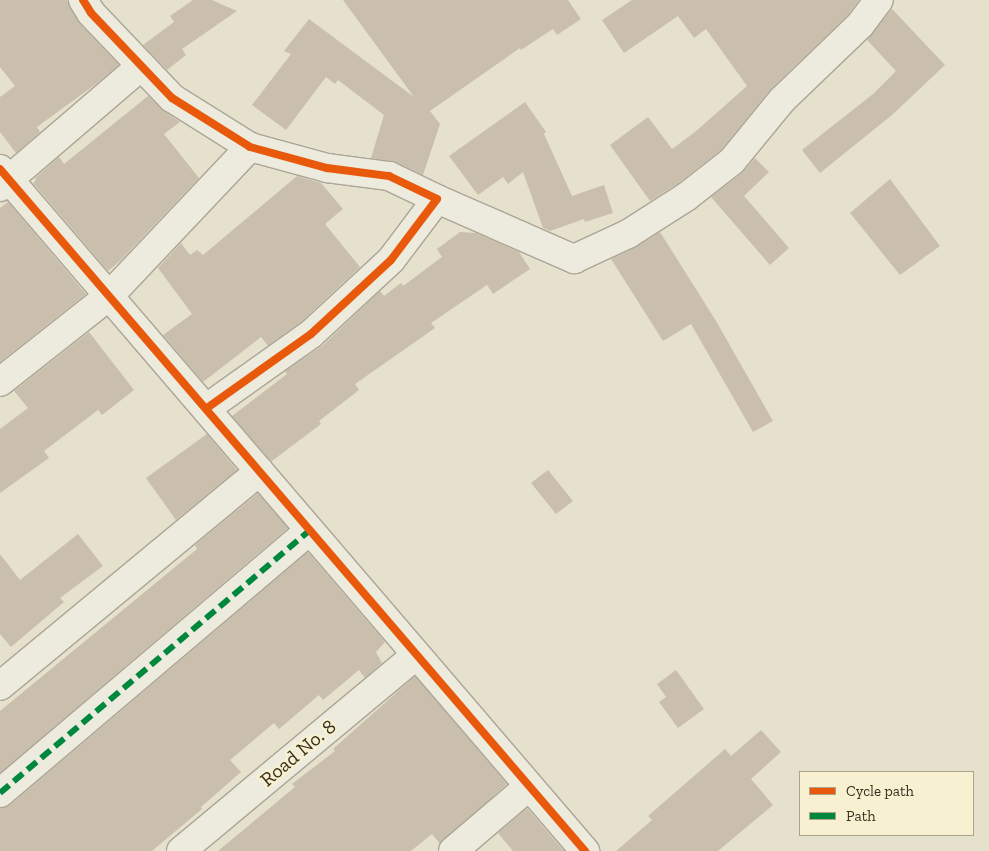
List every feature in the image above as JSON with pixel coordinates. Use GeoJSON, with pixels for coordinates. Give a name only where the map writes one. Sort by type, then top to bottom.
{"type":"FeatureCollection","features":[{"type":"Feature","properties":{"kind":"street"},"geometry":{"type":"LineString","coordinates":[[83,0],[91,13],[172,98],[250,147],[327,168],[389,176],[574,259],[628,234],[686,197],[732,160],[782,100],[860,25],[879,0]]}},
{"type":"Feature","properties":{"kind":"street"},"geometry":{"type":"LineString","coordinates":[[141,66],[3,178],[110,295],[585,851]]}},
{"type":"Feature","properties":{"kind":"street"},"geometry":{"type":"LineString","coordinates":[[0,382],[110,295],[250,147]]}},
{"type":"Feature","properties":{"kind":"street"},"geometry":{"type":"LineString","coordinates":[[207,408],[311,334],[391,260],[437,199]]}},
{"type":"Feature","properties":{"kind":"street"},"geometry":{"type":"LineString","coordinates":[[0,686],[260,471]]}},
{"type":"Feature","properties":{"kind":"street"},"geometry":{"type":"LineString","coordinates":[[0,793],[310,531]]}},
{"type":"Feature","properties":{"kind":"street","name":"Road No. 8"},"geometry":{"type":"LineString","coordinates":[[181,851],[416,655]]}},
{"type":"Feature","properties":{"kind":"street"},"geometry":{"type":"LineString","coordinates":[[453,851],[529,786]]}},
{"type":"Feature","properties":{"kind":"building"},"geometry":{"type":"Polygon","coordinates":[[[0,0],[67,0],[80,24],[119,65],[37,127],[40,132],[16,153],[0,132],[0,97],[15,86],[0,67],[0,0]]]}},
{"type":"Feature","properties":{"kind":"building"},"geometry":{"type":"Polygon","coordinates":[[[193,0],[212,0],[237,11],[182,49],[186,55],[167,70],[143,45],[174,22],[170,16],[193,0]]]}},
{"type":"Feature","properties":{"kind":"building"},"geometry":{"type":"Polygon","coordinates":[[[343,0],[568,0],[581,19],[557,35],[553,29],[521,50],[520,48],[430,111],[440,124],[423,175],[395,162],[371,158],[384,115],[338,80],[335,84],[326,77],[286,130],[252,105],[291,54],[284,51],[309,19],[414,97],[343,0]]]}},
{"type":"Feature","properties":{"kind":"building"},"geometry":{"type":"Polygon","coordinates":[[[632,0],[859,0],[848,15],[771,89],[721,150],[677,184],[650,201],[610,145],[648,117],[672,149],[695,132],[747,86],[706,29],[694,38],[678,16],[624,53],[602,20],[632,0]]]}},
{"type":"Feature","properties":{"kind":"building"},"geometry":{"type":"Polygon","coordinates":[[[892,9],[945,65],[892,115],[820,173],[802,150],[873,94],[896,71],[867,40],[892,9]]]}},
{"type":"Feature","properties":{"kind":"building"},"geometry":{"type":"Polygon","coordinates":[[[148,96],[164,111],[180,122],[164,134],[199,178],[120,261],[108,271],[33,183],[36,180],[35,178],[59,157],[64,164],[148,96]]]}},
{"type":"Feature","properties":{"kind":"building"},"geometry":{"type":"Polygon","coordinates":[[[525,102],[546,132],[544,134],[572,196],[604,185],[613,213],[585,222],[584,219],[550,231],[543,228],[523,172],[508,184],[503,177],[478,195],[449,156],[525,102]]]}},
{"type":"Feature","properties":{"kind":"building"},"geometry":{"type":"Polygon","coordinates":[[[755,158],[769,172],[744,196],[789,248],[770,265],[711,197],[742,173],[755,158]]]}},
{"type":"Feature","properties":{"kind":"building"},"geometry":{"type":"Polygon","coordinates":[[[297,176],[321,183],[343,209],[325,224],[360,267],[301,322],[268,346],[261,337],[203,382],[163,335],[192,314],[158,268],[181,243],[190,255],[197,250],[203,255],[297,176]]]}},
{"type":"Feature","properties":{"kind":"building"},"geometry":{"type":"Polygon","coordinates":[[[890,179],[940,246],[900,275],[850,213],[890,179]]]}},
{"type":"Feature","properties":{"kind":"building"},"geometry":{"type":"Polygon","coordinates":[[[8,202],[86,294],[0,362],[0,208],[8,202]]]}},
{"type":"Feature","properties":{"kind":"building"},"geometry":{"type":"Polygon","coordinates":[[[460,232],[476,233],[519,252],[530,269],[493,294],[487,285],[431,323],[435,328],[355,384],[359,390],[319,421],[321,424],[272,461],[269,459],[232,416],[287,374],[285,371],[322,346],[380,291],[384,296],[401,283],[403,286],[442,257],[437,249],[460,232]]]}},
{"type":"Feature","properties":{"kind":"building"},"geometry":{"type":"Polygon","coordinates":[[[660,232],[716,321],[773,421],[753,432],[691,324],[663,341],[611,259],[636,247],[660,232]]]}},
{"type":"Feature","properties":{"kind":"building"},"geometry":{"type":"Polygon","coordinates":[[[89,332],[134,390],[102,415],[98,410],[44,451],[49,458],[0,493],[0,429],[28,408],[14,391],[89,332]]]}},
{"type":"Feature","properties":{"kind":"building"},"geometry":{"type":"Polygon","coordinates":[[[207,434],[237,470],[176,520],[146,478],[207,434]]]}},
{"type":"Feature","properties":{"kind":"building"},"geometry":{"type":"Polygon","coordinates":[[[548,470],[573,501],[556,514],[531,483],[548,470]]]}},
{"type":"Feature","properties":{"kind":"building"},"geometry":{"type":"Polygon","coordinates":[[[258,493],[288,528],[0,773],[0,711],[197,549],[195,545],[258,493]]]}},
{"type":"Feature","properties":{"kind":"building"},"geometry":{"type":"Polygon","coordinates":[[[78,534],[103,566],[60,598],[64,602],[11,647],[0,634],[0,554],[20,580],[78,534]]]}},
{"type":"Feature","properties":{"kind":"building"},"geometry":{"type":"Polygon","coordinates":[[[308,552],[385,642],[376,652],[382,663],[365,678],[359,670],[323,700],[319,695],[279,729],[274,723],[230,760],[241,772],[201,807],[202,809],[152,851],[0,851],[0,808],[10,805],[308,552]]]}},
{"type":"Feature","properties":{"kind":"building"},"geometry":{"type":"Polygon","coordinates":[[[676,670],[704,709],[678,728],[659,702],[666,697],[657,684],[676,670]]]}},
{"type":"Feature","properties":{"kind":"building"},"geometry":{"type":"Polygon","coordinates":[[[415,676],[507,784],[440,844],[432,834],[411,851],[218,851],[295,787],[292,784],[335,751],[333,749],[415,676]]]}},
{"type":"Feature","properties":{"kind":"building"},"geometry":{"type":"Polygon","coordinates":[[[761,730],[781,752],[751,779],[773,805],[718,851],[616,851],[652,820],[648,816],[725,749],[731,756],[761,730]]]}},
{"type":"Feature","properties":{"kind":"building"},"geometry":{"type":"Polygon","coordinates":[[[527,808],[564,851],[513,851],[498,833],[527,808]]]}},
{"type":"Feature","properties":{"kind":"marked path"},"geometry":{"type":"LineString","coordinates":[[0,793],[309,531]]}},
{"type":"Feature","properties":{"kind":"cycle path"},"geometry":{"type":"LineString","coordinates":[[83,0],[91,13],[172,98],[250,147],[327,168],[389,176],[437,199],[391,260],[311,334],[207,408]]}},
{"type":"Feature","properties":{"kind":"cycle path"},"geometry":{"type":"LineString","coordinates":[[0,169],[585,851]]}}]}
